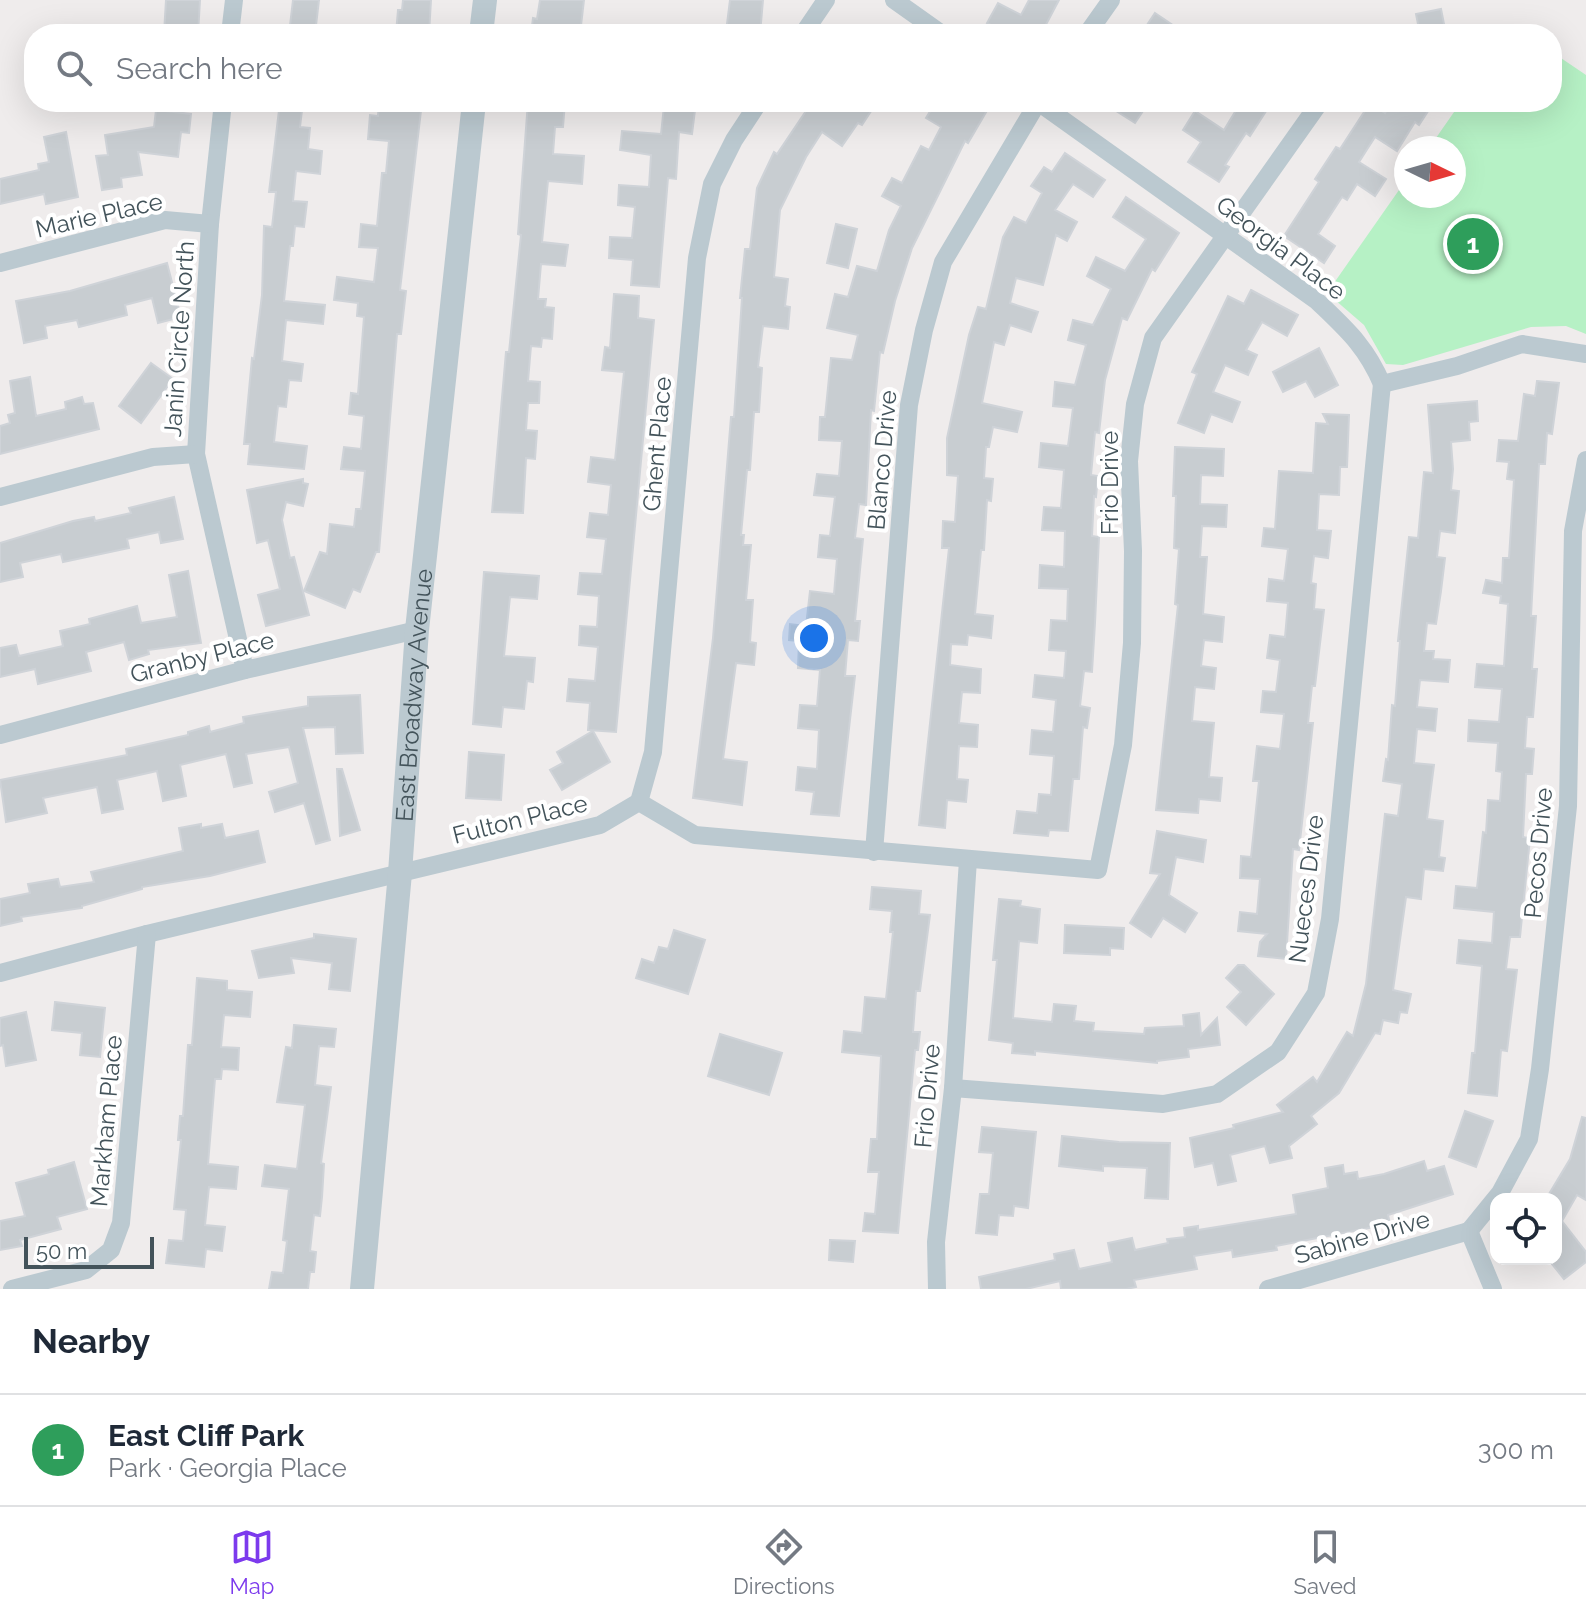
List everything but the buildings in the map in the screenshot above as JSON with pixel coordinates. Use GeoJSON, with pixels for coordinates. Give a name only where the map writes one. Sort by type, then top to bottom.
{"type":"FeatureCollection","features":[{"type":"Feature","properties":{"kind":"street"},"geometry":{"type":"LineString","coordinates":[[231,24],[234,0]]}},
{"type":"Feature","properties":{"kind":"street"},"geometry":{"type":"LineString","coordinates":[[482,24],[485,0]]}},
{"type":"Feature","properties":{"kind":"street"},"geometry":{"type":"LineString","coordinates":[[810,24],[826,0]]}},
{"type":"Feature","properties":{"kind":"street"},"geometry":{"type":"LineString","coordinates":[[894,0],[928,24]]}},
{"type":"Feature","properties":{"kind":"street"},"geometry":{"type":"LineString","coordinates":[[1094,24],[1111,0]]}},
{"type":"Feature","properties":{"kind":"street","name":"Janin Circle North"},"geometry":{"type":"LineString","coordinates":[[222,112],[210,224],[196,454],[245,670]]}},
{"type":"Feature","properties":{"kind":"street","name":"East Broadway Avenue"},"geometry":{"type":"LineString","coordinates":[[362,1289],[400,873],[417,630],[473,112]]}},
{"type":"Feature","properties":{"kind":"street","name":"Ghent Place"},"geometry":{"type":"LineString","coordinates":[[639,802],[653,752],[697,258],[712,184],[752,112]]}},
{"type":"Feature","properties":{"kind":"street","name":"Blanco Drive"},"geometry":{"type":"LineString","coordinates":[[874,852],[909,405],[924,330],[943,262],[1032,112]]}},
{"type":"Feature","properties":{"kind":"street","name":"Georgia Place"},"geometry":{"type":"LineString","coordinates":[[1052,112],[1317,301],[1371,357],[1382,384]]}},
{"type":"Feature","properties":{"kind":"street","name":"Frio Drive"},"geometry":{"type":"LineString","coordinates":[[937,1289],[936,1242],[953,1088],[968,860],[1098,870],[1123,745],[1132,643],[1133,551],[1129,461],[1135,404],[1153,338],[1313,112]]}},
{"type":"Feature","properties":{"kind":"street","name":"Marie Place"},"geometry":{"type":"LineString","coordinates":[[0,263],[165,220],[210,224]]}},
{"type":"Feature","properties":{"kind":"street"},"geometry":{"type":"LineString","coordinates":[[1382,384],[1457,366],[1522,344],[1586,354]]}},
{"type":"Feature","properties":{"kind":"street","name":"Nueces Drive"},"geometry":{"type":"LineString","coordinates":[[953,1088],[1163,1104],[1217,1094],[1278,1052],[1316,993],[1330,919],[1382,384]]}},
{"type":"Feature","properties":{"kind":"street"},"geometry":{"type":"LineString","coordinates":[[0,497],[153,457],[196,454]]}},
{"type":"Feature","properties":{"kind":"street","name":"Pecos Drive"},"geometry":{"type":"LineString","coordinates":[[1469,1231],[1500,1193],[1529,1139],[1540,1069],[1568,806],[1573,531],[1586,460]]}},
{"type":"Feature","properties":{"kind":"street","name":"Granby Place"},"geometry":{"type":"LineString","coordinates":[[0,735],[245,670],[417,630]]}},
{"type":"Feature","properties":{"kind":"street"},"geometry":{"type":"LineString","coordinates":[[639,802],[695,835],[968,860]]}},
{"type":"Feature","properties":{"kind":"street","name":"Fulton Place"},"geometry":{"type":"LineString","coordinates":[[0,973],[147,934],[600,825],[639,802]]}},
{"type":"Feature","properties":{"kind":"street","name":"Markham Place"},"geometry":{"type":"LineString","coordinates":[[12,1289],[86,1270],[111,1250],[121,1223],[147,934]]}},
{"type":"Feature","properties":{"kind":"street"},"geometry":{"type":"LineString","coordinates":[[1469,1231],[1493,1289]]}},
{"type":"Feature","properties":{"kind":"street","name":"Sabine Drive"},"geometry":{"type":"LineString","coordinates":[[1268,1289],[1469,1231]]}},
{"type":"Feature","properties":{"kind":"green space"},"geometry":{"type":"Polygon","coordinates":[[[1562,59],[1586,75],[1586,334],[1566,326],[1531,327],[1403,365],[1386,364],[1364,325],[1327,293],[1394,197],[1394,208],[1466,208],[1466,136],[1437,136],[1454,112],[1562,112],[1562,59]]]}},
{"type":"Feature","properties":{"kind":"place","name":"East Cliff Park"},"geometry":{"type":"Point","coordinates":[1473,244]}}]}
